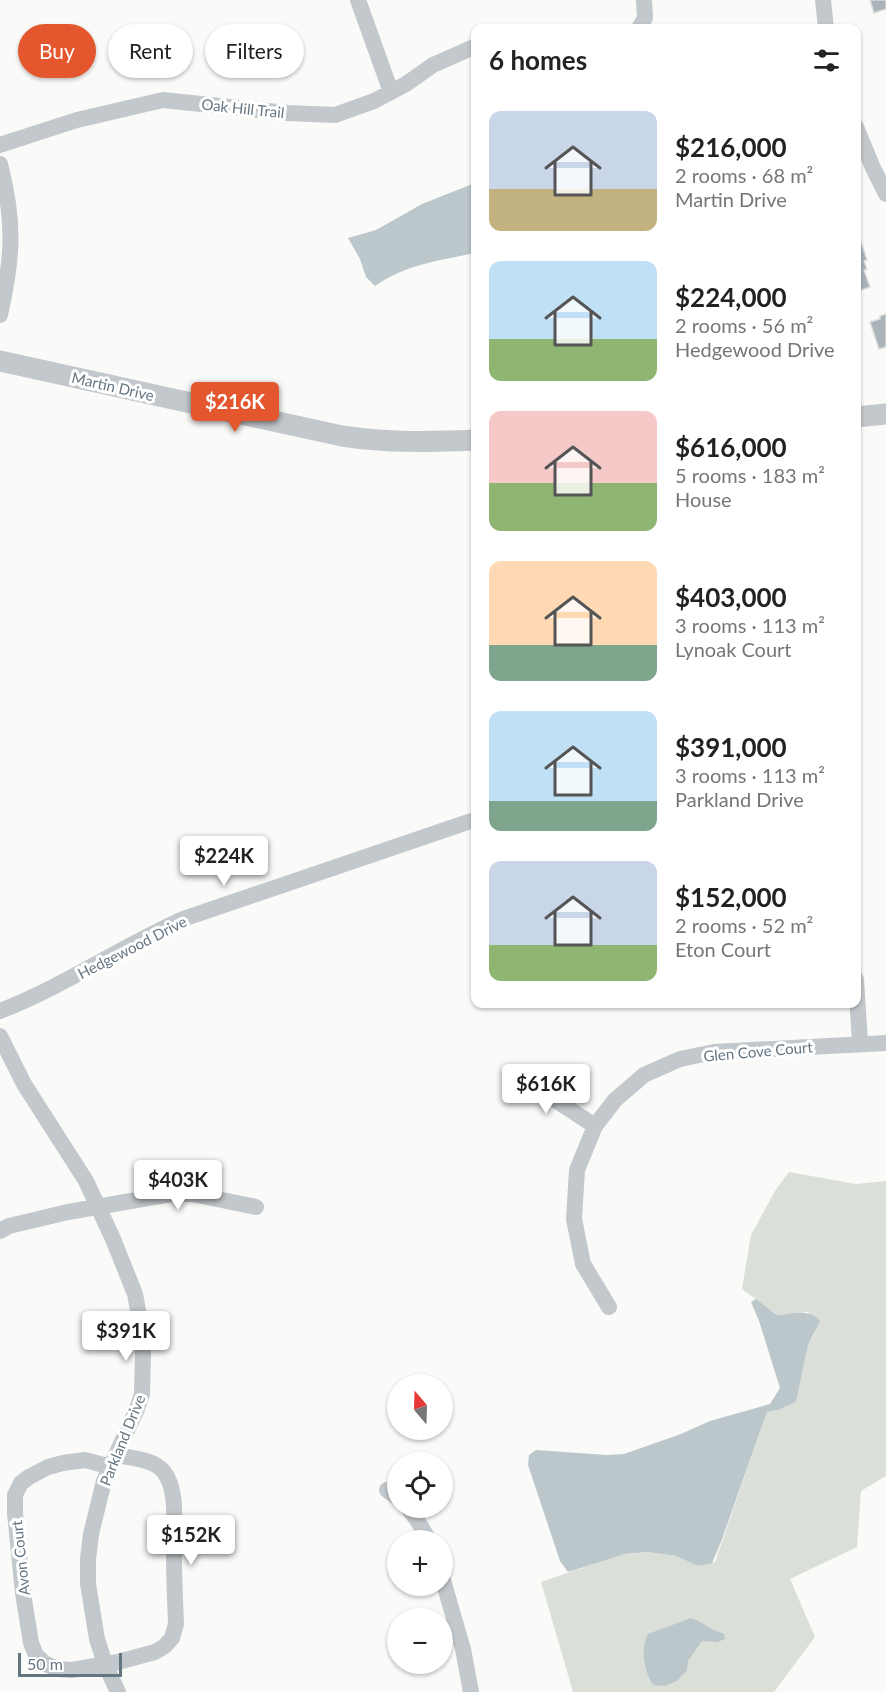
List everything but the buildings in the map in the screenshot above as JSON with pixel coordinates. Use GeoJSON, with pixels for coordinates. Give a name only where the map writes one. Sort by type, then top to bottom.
{"type":"FeatureCollection","features":[{"type":"Feature","properties":{"kind":"street"},"geometry":{"type":"LineString","coordinates":[[358,0],[391,92]]}},
{"type":"Feature","properties":{"kind":"street"},"geometry":{"type":"LineString","coordinates":[[641,24],[645,18],[644,0]]}},
{"type":"Feature","properties":{"kind":"street"},"geometry":{"type":"LineString","coordinates":[[823,0],[826,24]]}},
{"type":"Feature","properties":{"kind":"street","name":"Oak Hill Trail"},"geometry":{"type":"LineString","coordinates":[[0,145],[77,120],[163,100],[288,113],[335,115],[374,101],[406,84],[433,65],[471,48]]}},
{"type":"Feature","properties":{"kind":"street"},"geometry":{"type":"LineString","coordinates":[[861,139],[886,194]]}},
{"type":"Feature","properties":{"kind":"street"},"geometry":{"type":"LineString","coordinates":[[0,164],[9,207],[11,247],[7,284],[0,315]]}},
{"type":"Feature","properties":{"kind":"street","name":"Martin Drive"},"geometry":{"type":"LineString","coordinates":[[0,361],[342,436],[385,441],[471,440]]}},
{"type":"Feature","properties":{"kind":"street"},"geometry":{"type":"LineString","coordinates":[[861,416],[886,414]]}},
{"type":"Feature","properties":{"kind":"street","name":"Hedgewood Drive"},"geometry":{"type":"LineString","coordinates":[[0,1011],[41,993],[142,939],[183,920],[471,820]]}},
{"type":"Feature","properties":{"kind":"street"},"geometry":{"type":"LineString","coordinates":[[858,1008],[860,1043]]}},
{"type":"Feature","properties":{"kind":"street","name":"Parkland Drive"},"geometry":{"type":"LineString","coordinates":[[0,1036],[24,1084],[74,1160],[99,1207],[135,1294],[141,1327],[142,1394],[104,1481],[90,1534],[88,1559],[88,1584],[97,1639],[118,1692]]}},
{"type":"Feature","properties":{"kind":"street","name":"Glen Cove Court"},"geometry":{"type":"LineString","coordinates":[[609,1306],[583,1264],[574,1219],[577,1170],[595,1126],[615,1100],[644,1075],[680,1059],[714,1052],[886,1043]]}},
{"type":"Feature","properties":{"kind":"street"},"geometry":{"type":"LineString","coordinates":[[516,1074],[595,1126]]}},
{"type":"Feature","properties":{"kind":"street"},"geometry":{"type":"LineString","coordinates":[[0,1231],[29,1220],[171,1194],[192,1194],[256,1207]]}},
{"type":"Feature","properties":{"kind":"street","name":"Avon Court"},"geometry":{"type":"LineString","coordinates":[[141,1460],[156,1465],[164,1471],[170,1482],[174,1502],[176,1624],[172,1638],[155,1652],[105,1664],[72,1670],[57,1669],[44,1663],[36,1655],[27,1621],[15,1495],[21,1483],[29,1477],[63,1462],[141,1460]]}},
{"type":"Feature","properties":{"kind":"street"},"geometry":{"type":"LineString","coordinates":[[448,1596],[463,1649],[471,1692]]}},
{"type":"Feature","properties":{"kind":"shaded area"},"geometry":{"type":"Polygon","coordinates":[[[471,185],[471,254],[410,268],[375,286],[366,277],[360,259],[348,238],[376,230],[422,204],[471,185]]]}},
{"type":"Feature","properties":{"kind":"shaded area"},"geometry":{"type":"Polygon","coordinates":[[[789,1172],[856,1184],[886,1181],[886,1476],[861,1491],[857,1547],[790,1579],[815,1637],[774,1692],[573,1692],[541,1582],[626,1554],[649,1552],[676,1556],[698,1566],[715,1562],[767,1412],[796,1402],[808,1345],[815,1332],[808,1312],[778,1315],[742,1289],[751,1235],[775,1191],[789,1172]]]}},
{"type":"Feature","properties":{"kind":"shaded area"},"geometry":{"type":"Polygon","coordinates":[[[756,1299],[777,1315],[806,1313],[820,1321],[808,1345],[796,1402],[767,1412],[712,1563],[698,1566],[676,1556],[648,1552],[625,1554],[568,1572],[560,1561],[528,1465],[529,1455],[536,1450],[624,1454],[710,1421],[770,1404],[780,1388],[751,1302],[756,1299]]]}},
{"type":"Feature","properties":{"kind":"shaded area"},"geometry":{"type":"Polygon","coordinates":[[[691,1618],[724,1634],[725,1639],[717,1642],[702,1641],[688,1661],[687,1670],[677,1681],[665,1686],[653,1685],[644,1660],[644,1646],[648,1634],[691,1618]]]}}]}
